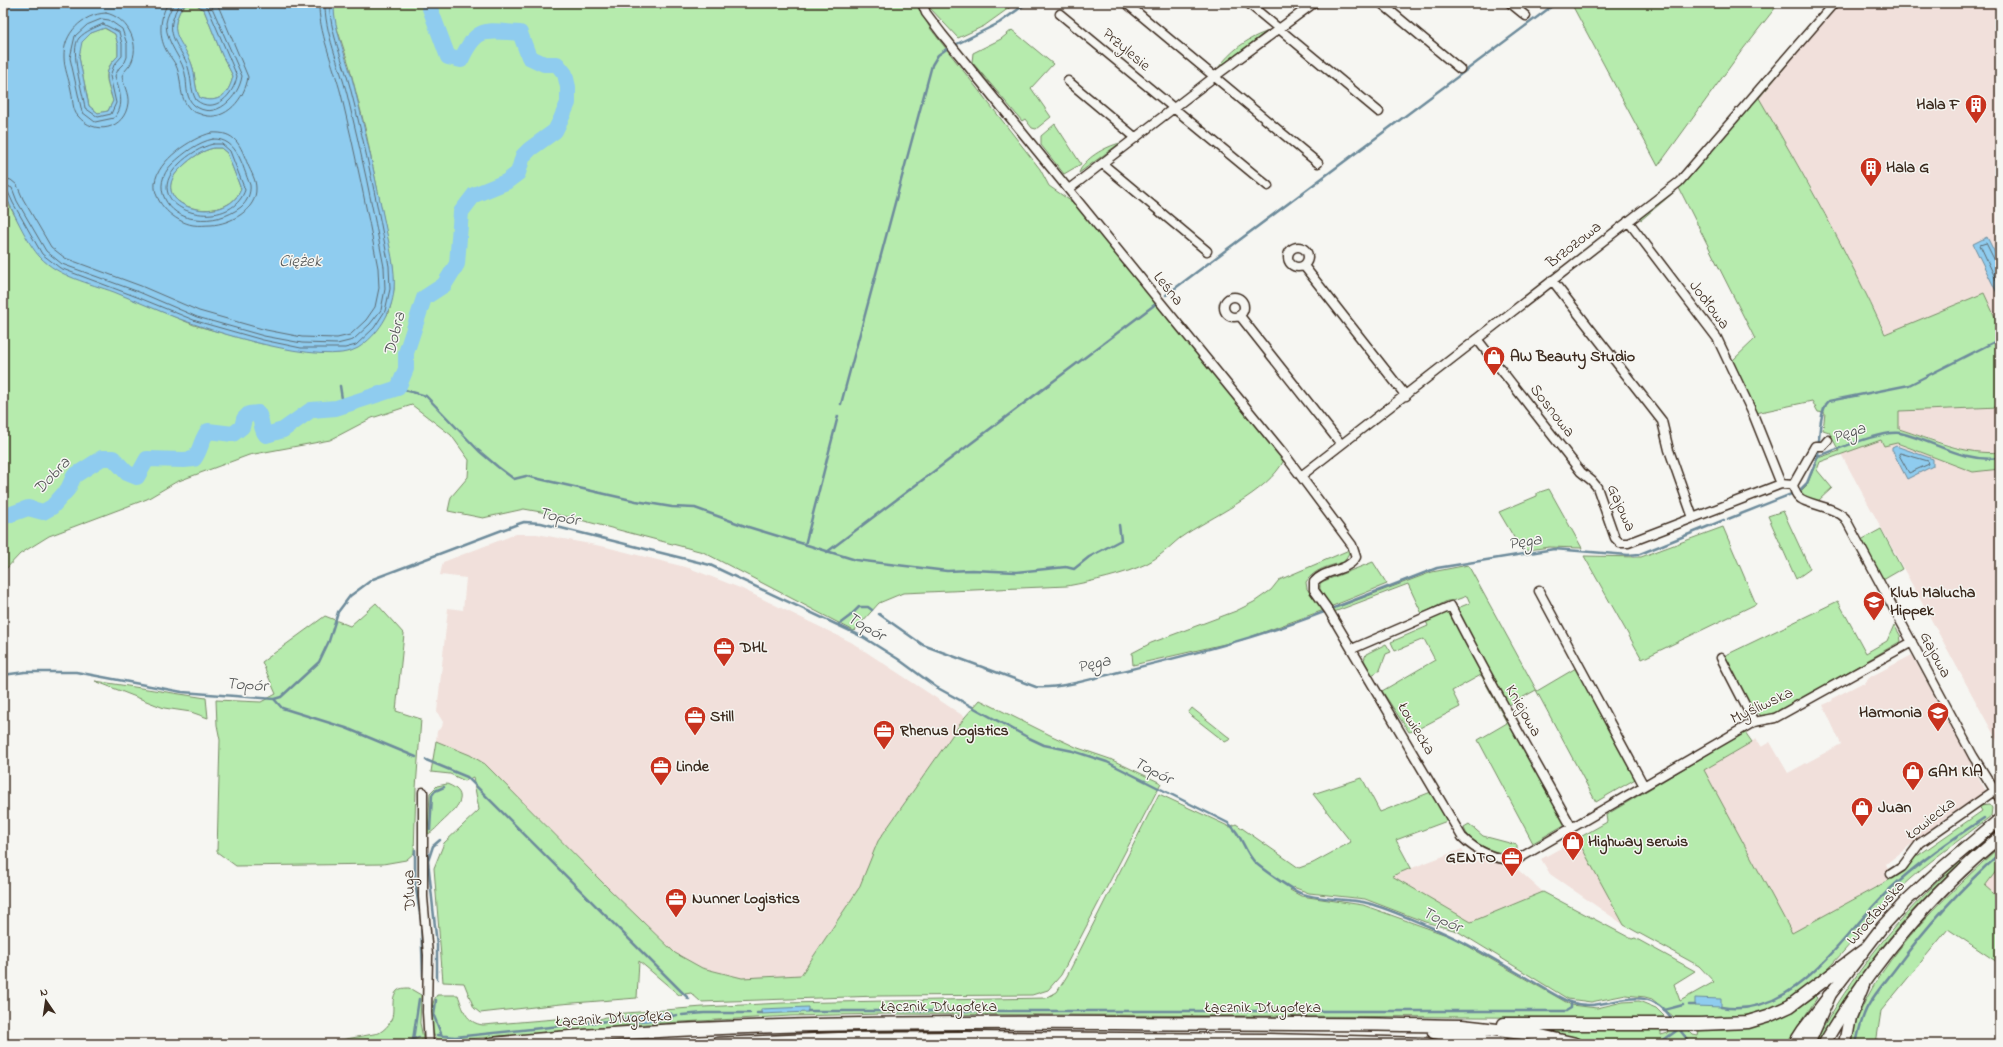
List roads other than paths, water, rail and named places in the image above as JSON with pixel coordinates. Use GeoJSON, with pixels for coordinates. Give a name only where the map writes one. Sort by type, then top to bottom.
{"type":"FeatureCollection","features":[{"type":"Feature","properties":{"kind":"main road","name":"Wrocławska"},"geometry":{"type":"LineString","coordinates":[[1794,1044],[1863,951],[1907,900],[1936,873],[2000,819]]}},
{"type":"Feature","properties":{"kind":"main road","name":"Wrocławska"},"geometry":{"type":"LineString","coordinates":[[1824,1044],[1837,1022],[1863,985],[1911,923],[1958,875],[2000,837]]}},
{"type":"Feature","properties":{"kind":"main road"},"geometry":{"type":"LineString","coordinates":[[1387,1026],[1639,1023],[1700,1024],[1748,1022],[1785,1008],[1802,999],[1863,951]]}},
{"type":"Feature","properties":{"kind":"main road"},"geometry":{"type":"LineString","coordinates":[[1845,1044],[1850,1017],[1863,985]]}},
{"type":"Feature","properties":{"kind":"main road"},"geometry":{"type":"LineString","coordinates":[[1808,1044],[1829,996]]}},
{"type":"Feature","properties":{"kind":"main road","name":"Łącznik Długołęka"},"geometry":{"type":"LineString","coordinates":[[491,1044],[582,1036],[821,1024],[991,1022],[1387,1026]]}},
{"type":"Feature","properties":{"kind":"main road"},"geometry":{"type":"LineString","coordinates":[[1387,1026],[1455,1035],[1502,1044]]}},
{"type":"Feature","properties":{"kind":"main road"},"geometry":{"type":"LineString","coordinates":[[1462,1026],[1532,1034],[1576,1044]]}},
{"type":"Feature","properties":{"kind":"main road","name":"Łącznik Długołęka"},"geometry":{"type":"LineString","coordinates":[[717,1044],[846,1039],[965,1038],[1353,1042]]}},
{"type":"Feature","properties":{"kind":"main road"},"geometry":{"type":"LineString","coordinates":[[1353,1042],[1367,1044]]}},
{"type":"Feature","properties":{"kind":"main road"},"geometry":{"type":"LineString","coordinates":[[1353,1042],[1427,1044]]}},
{"type":"Feature","properties":{"kind":"street","name":"Leśna"},"geometry":{"type":"LineString","coordinates":[[922,3],[926,13],[942,34],[1070,189],[1301,476],[1352,545],[1355,553],[1354,561],[1349,565],[1322,576],[1314,582]]}},
{"type":"Feature","properties":{"kind":"street"},"geometry":{"type":"LineString","coordinates":[[1126,3],[1318,163]]}},
{"type":"Feature","properties":{"kind":"street"},"geometry":{"type":"LineString","coordinates":[[1248,3],[1379,112]]}},
{"type":"Feature","properties":{"kind":"street"},"geometry":{"type":"LineString","coordinates":[[1070,189],[1214,77],[1314,3]]}},
{"type":"Feature","properties":{"kind":"street"},"geometry":{"type":"LineString","coordinates":[[1381,3],[1460,69]]}},
{"type":"Feature","properties":{"kind":"street"},"geometry":{"type":"LineString","coordinates":[[1510,3],[1526,16]]}},
{"type":"Feature","properties":{"kind":"street","name":"Brzozowa"},"geometry":{"type":"LineString","coordinates":[[1301,476],[1406,396],[1552,280],[1679,182],[1834,3]]}},
{"type":"Feature","properties":{"kind":"street","name":"Przylesie"},"geometry":{"type":"LineString","coordinates":[[1060,14],[1268,186]]}},
{"type":"Feature","properties":{"kind":"street"},"geometry":{"type":"LineString","coordinates":[[1068,81],[1136,138]]}},
{"type":"Feature","properties":{"kind":"street"},"geometry":{"type":"LineString","coordinates":[[1103,164],[1207,251]]}},
{"type":"Feature","properties":{"kind":"street","name":"Jodłowa"},"geometry":{"type":"LineString","coordinates":[[1628,221],[1717,338],[1753,414],[1782,484]]}},
{"type":"Feature","properties":{"kind":"street"},"geometry":{"type":"LineString","coordinates":[[1304,266],[1406,396]]}},
{"type":"Feature","properties":{"kind":"street"},"geometry":{"type":"LineString","coordinates":[[1552,280],[1662,421],[1669,444],[1669,450],[1693,518]]}},
{"type":"Feature","properties":{"kind":"street"},"geometry":{"type":"LineString","coordinates":[[1240,316],[1342,444]]}},
{"type":"Feature","properties":{"kind":"street","name":"Sosnowa"},"geometry":{"type":"LineString","coordinates":[[1477,339],[1581,472],[1592,481]]}},
{"type":"Feature","properties":{"kind":"street"},"geometry":{"type":"LineString","coordinates":[[1795,489],[1822,444]]}},
{"type":"Feature","properties":{"kind":"street","name":"Gajowa"},"geometry":{"type":"LineString","coordinates":[[1592,481],[1599,492],[1615,538],[1620,543],[1628,543],[1782,484],[1795,489],[1804,501],[1838,511],[1845,518],[1994,791],[2000,799]]}},
{"type":"Feature","properties":{"kind":"street","name":"Łowiecka"},"geometry":{"type":"LineString","coordinates":[[1314,582],[1314,590],[1352,649],[1462,837],[1471,846],[1482,852],[1511,860],[1518,859]]}},
{"type":"Feature","properties":{"kind":"street"},"geometry":{"type":"LineString","coordinates":[[1539,591],[1644,786]]}},
{"type":"Feature","properties":{"kind":"street","name":"Kniejowa"},"geometry":{"type":"LineString","coordinates":[[1352,649],[1450,606],[1482,668],[1516,725],[1572,828]]}},
{"type":"Feature","properties":{"kind":"street","name":"Myśliwska"},"geometry":{"type":"LineString","coordinates":[[1518,859],[1754,722],[1775,718],[1912,642]]}},
{"type":"Feature","properties":{"kind":"street"},"geometry":{"type":"LineString","coordinates":[[1721,658],[1754,722]]}},
{"type":"Feature","properties":{"kind":"street","name":"Łowiecka"},"geometry":{"type":"LineString","coordinates":[[1891,874],[1902,867],[1920,843],[1994,791]]}},
{"type":"Feature","properties":{"kind":"street","name":"Długa"},"geometry":{"type":"LineString","coordinates":[[423,792],[423,897],[428,955],[426,1012],[429,1044]]}},
{"type":"Feature","properties":{"kind":"water","name":"Ciężek"},"geometry":{"type":"Polygon","coordinates":[[[3,3],[334,3],[336,23],[362,120],[392,257],[394,273],[393,299],[383,323],[372,337],[358,348],[342,353],[320,353],[294,350],[238,338],[172,316],[114,292],[75,279],[56,270],[40,257],[30,244],[3,189],[3,3]],[[189,4],[182,7],[176,25],[176,32],[192,65],[200,98],[206,100],[217,99],[226,93],[233,76],[222,55],[204,10],[196,4],[189,4]],[[105,28],[91,33],[82,42],[79,57],[89,106],[98,113],[108,111],[113,101],[107,77],[109,67],[118,56],[118,45],[115,34],[105,28]],[[221,148],[201,152],[190,160],[177,172],[173,178],[171,189],[175,198],[184,205],[196,209],[210,210],[223,207],[234,200],[241,189],[227,153],[221,148]]]}},
{"type":"Feature","properties":{"kind":"water"},"geometry":{"type":"Polygon","coordinates":[[[1987,237],[2000,263],[2000,292],[1997,293],[1973,244],[1987,237]]]}},
{"type":"Feature","properties":{"kind":"water"},"geometry":{"type":"Polygon","coordinates":[[[1896,446],[1933,459],[1933,466],[1907,479],[1892,450],[1892,448],[1896,446]]]}},
{"type":"Feature","properties":{"kind":"water"},"geometry":{"type":"Polygon","coordinates":[[[1695,998],[1721,999],[1721,1007],[1695,1006],[1695,998]]]}},
{"type":"Feature","properties":{"kind":"water"},"geometry":{"type":"Polygon","coordinates":[[[808,1007],[808,1012],[761,1014],[761,1009],[808,1007]]]}},
{"type":"Feature","properties":{"kind":"water"},"geometry":{"type":"Polygon","coordinates":[[[672,1013],[672,1019],[627,1023],[626,1016],[672,1013]]]}},
{"type":"Feature","properties":{"kind":"waterway","name":"Dobra"},"geometry":{"type":"LineString","coordinates":[[3,517],[28,508],[43,512],[52,507],[68,489],[74,476],[102,458],[113,458],[127,473],[137,477],[147,459],[194,459],[208,431],[233,434],[242,427],[244,419],[249,414],[258,413],[266,435],[283,430],[311,410],[336,408],[398,388],[406,369],[406,353],[424,298],[444,285],[457,264],[461,212],[474,195],[506,182],[518,173],[523,156],[530,149],[555,131],[568,103],[568,87],[565,74],[557,64],[544,64],[529,57],[520,33],[499,31],[484,33],[472,41],[461,60],[448,57],[428,3]]}},
{"type":"Feature","properties":{"kind":"waterway"},"geometry":{"type":"LineString","coordinates":[[957,44],[999,23],[1027,3]]}},
{"type":"Feature","properties":{"kind":"waterway"},"geometry":{"type":"LineString","coordinates":[[1166,295],[1556,3]]}},
{"type":"Feature","properties":{"kind":"waterway"},"geometry":{"type":"LineString","coordinates":[[841,404],[932,65],[938,55],[948,48]]}},
{"type":"Feature","properties":{"kind":"waterway"},"geometry":{"type":"LineString","coordinates":[[827,552],[1157,303]]}},
{"type":"Feature","properties":{"kind":"waterway"},"geometry":{"type":"LineString","coordinates":[[1818,456],[1821,418],[1829,401],[1909,385],[2000,339]]}},
{"type":"Feature","properties":{"kind":"waterway"},"geometry":{"type":"LineString","coordinates":[[340,386],[343,405]]}},
{"type":"Feature","properties":{"kind":"waterway"},"geometry":{"type":"LineString","coordinates":[[398,388],[426,396],[479,451],[514,479],[526,476],[636,501],[672,507],[695,508],[745,526],[856,560],[947,571],[972,570],[1016,572],[1066,567],[1074,569],[1089,557],[1121,540],[1119,525]]}},
{"type":"Feature","properties":{"kind":"waterway"},"geometry":{"type":"LineString","coordinates":[[805,545],[838,416]]}},
{"type":"Feature","properties":{"kind":"waterway","name":"Pęga"},"geometry":{"type":"LineString","coordinates":[[1728,519],[1799,491],[1807,483],[1818,456],[1883,434],[1900,433],[1973,457],[1986,459],[2000,458]]}},
{"type":"Feature","properties":{"kind":"waterway","name":"Pęga"},"geometry":{"type":"LineString","coordinates":[[1331,609],[1437,568],[1554,549],[1628,555],[1640,554],[1724,520]]}},
{"type":"Feature","properties":{"kind":"waterway","name":"Topór"},"geometry":{"type":"LineString","coordinates":[[3,675],[25,672],[76,672],[182,692],[274,699],[281,697],[319,662],[329,641],[338,612],[350,596],[373,579],[518,524],[524,522],[541,523],[710,565],[863,637],[898,659],[936,687],[1029,738],[1044,745],[1073,751],[1107,762],[1228,823],[1236,831],[1256,863],[1275,878],[1300,893],[1313,897],[1363,902],[1396,913],[1455,938],[1570,1002],[1584,1005],[1636,998],[1649,1000],[1661,1007],[1673,1020]]}},
{"type":"Feature","properties":{"kind":"waterway","name":"Pęga"},"geometry":{"type":"LineString","coordinates":[[838,625],[859,607],[868,607],[872,610]]}},
{"type":"Feature","properties":{"kind":"waterway","name":"Pęga"},"geometry":{"type":"LineString","coordinates":[[879,614],[923,645],[1036,687],[1046,687],[1080,682],[1199,652],[1249,638],[1324,612]]}},
{"type":"Feature","properties":{"kind":"waterway"},"geometry":{"type":"LineString","coordinates":[[274,699],[282,708],[346,728],[416,757]]}},
{"type":"Feature","properties":{"kind":"waterway"},"geometry":{"type":"LineString","coordinates":[[426,760],[467,777],[689,999]]}},
{"type":"Feature","properties":{"kind":"waterway"},"geometry":{"type":"LineString","coordinates":[[430,830],[432,795],[435,791],[444,787]]}},
{"type":"Feature","properties":{"kind":"waterway"},"geometry":{"type":"LineString","coordinates":[[1721,1007],[1748,1007],[1772,1000],[1795,987],[1836,949],[1872,907],[1901,879],[1984,818]]}},
{"type":"Feature","properties":{"kind":"waterway"},"geometry":{"type":"LineString","coordinates":[[437,979],[437,945],[428,861],[433,846],[440,840]]}},
{"type":"Feature","properties":{"kind":"waterway"},"geometry":{"type":"LineString","coordinates":[[415,850],[415,882],[421,920],[423,976]]}},
{"type":"Feature","properties":{"kind":"waterway"},"geometry":{"type":"LineString","coordinates":[[1856,1044],[1864,1015],[1877,992],[1944,908],[2000,853]]}},
{"type":"Feature","properties":{"kind":"waterway"},"geometry":{"type":"LineString","coordinates":[[413,1040],[419,999]]}},
{"type":"Feature","properties":{"kind":"waterway"},"geometry":{"type":"LineString","coordinates":[[436,1000],[434,1016],[442,1036]]}},
{"type":"Feature","properties":{"kind":"waterway"},"geometry":{"type":"LineString","coordinates":[[808,1011],[1566,1011],[1571,1008],[1571,1002]]}},
{"type":"Feature","properties":{"kind":"waterway"},"geometry":{"type":"LineString","coordinates":[[1664,1010],[1683,1005]]}},
{"type":"Feature","properties":{"kind":"waterway"},"geometry":{"type":"LineString","coordinates":[[1689,1005],[1695,1005]]}},
{"type":"Feature","properties":{"kind":"waterway"},"geometry":{"type":"LineString","coordinates":[[704,1013],[750,1013]]}},
{"type":"Feature","properties":{"kind":"waterway"},"geometry":{"type":"LineString","coordinates":[[682,1015],[704,1013]]}},
{"type":"Feature","properties":{"kind":"waterway"},"geometry":{"type":"LineString","coordinates":[[672,1016],[677,1015]]}},
{"type":"Feature","properties":{"kind":"waterway"},"geometry":{"type":"LineString","coordinates":[[437,1035],[455,1037],[627,1019]]}},
{"type":"Feature","properties":{"kind":"waterway","name":"Topór"},"geometry":{"type":"LineString","coordinates":[[1679,1029],[1691,1044]]}},
{"type":"Feature","properties":{"kind":"waterway"},"geometry":{"type":"LineString","coordinates":[[1658,1044],[1679,1029]]}},
{"type":"Feature","properties":{"kind":"waterway"},"geometry":{"type":"LineString","coordinates":[[403,1044],[419,1037]]}},
{"type":"Feature","properties":{"kind":"place","name":"Hala F"},"geometry":{"type":"Point","coordinates":[1976,124]}},
{"type":"Feature","properties":{"kind":"place","name":"Hala G"},"geometry":{"type":"Point","coordinates":[1871,188]}},
{"type":"Feature","properties":{"kind":"place","name":"AW Beauty Studio"},"geometry":{"type":"Point","coordinates":[1494,376]}},
{"type":"Feature","properties":{"kind":"place","name":"Klub Malucha Hippek"},"geometry":{"type":"Point","coordinates":[1874,622]}},
{"type":"Feature","properties":{"kind":"place","name":"DHL"},"geometry":{"type":"Point","coordinates":[724,668]}},
{"type":"Feature","properties":{"kind":"place","name":"Harmonia"},"geometry":{"type":"Point","coordinates":[1938,732]}},
{"type":"Feature","properties":{"kind":"place","name":"Still"},"geometry":{"type":"Point","coordinates":[695,736]}},
{"type":"Feature","properties":{"kind":"place","name":"Rhenus Logistics"},"geometry":{"type":"Point","coordinates":[884,750]}},
{"type":"Feature","properties":{"kind":"place","name":"Linde"},"geometry":{"type":"Point","coordinates":[661,786]}},
{"type":"Feature","properties":{"kind":"place","name":"GAM KIA"},"geometry":{"type":"Point","coordinates":[1913,792]}},
{"type":"Feature","properties":{"kind":"place","name":"Juan"},"geometry":{"type":"Point","coordinates":[1862,828]}},
{"type":"Feature","properties":{"kind":"place","name":"Highway serwis"},"geometry":{"type":"Point","coordinates":[1573,862]}},
{"type":"Feature","properties":{"kind":"place","name":"GENTO"},"geometry":{"type":"Point","coordinates":[1512,878]}},
{"type":"Feature","properties":{"kind":"place","name":"Nunner Logistics"},"geometry":{"type":"Point","coordinates":[676,918]}}]}
